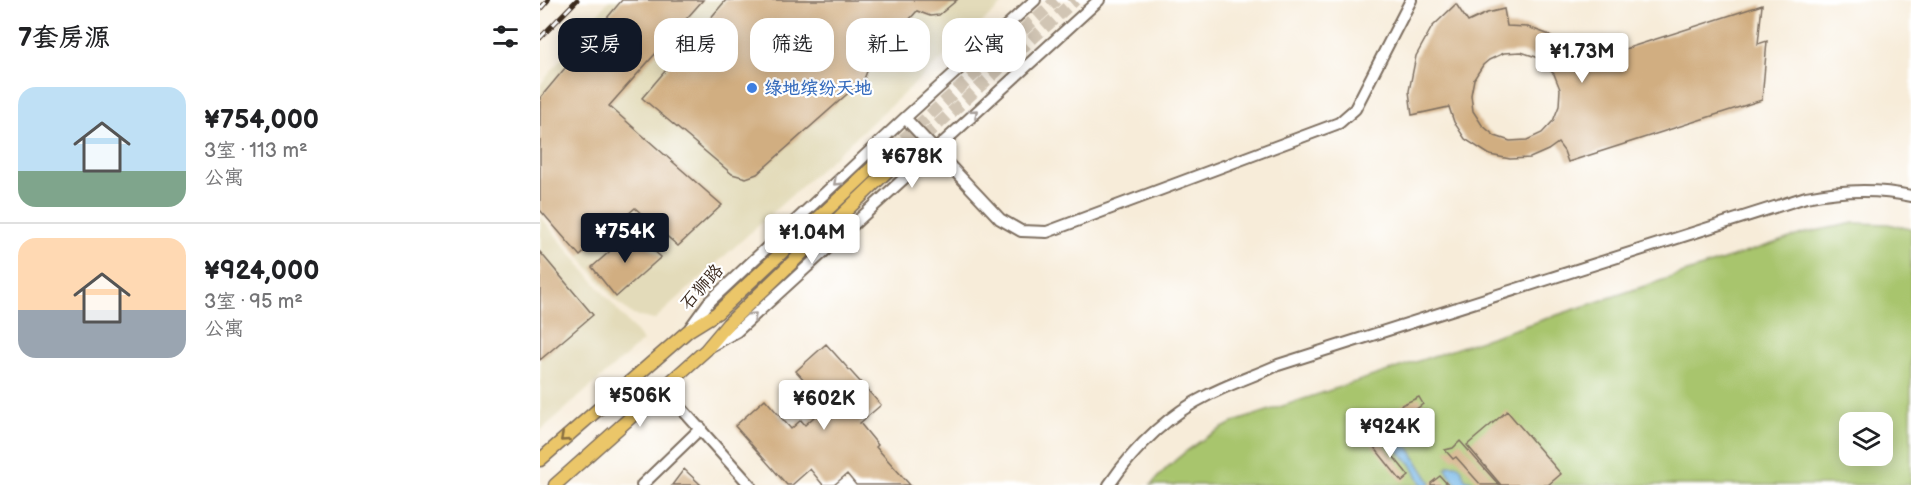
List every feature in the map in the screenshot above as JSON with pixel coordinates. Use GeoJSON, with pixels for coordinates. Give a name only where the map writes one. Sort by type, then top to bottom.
{"type":"FeatureCollection","features":[{"type":"Feature","properties":{"kind":"main road","name":"石狮路"},"geometry":{"type":"LineString","coordinates":[[540,460],[688,331],[717,313],[890,151]]}},
{"type":"Feature","properties":{"kind":"main road"},"geometry":{"type":"LineString","coordinates":[[555,485],[706,350],[728,324],[898,161]]}},
{"type":"Feature","properties":{"kind":"street","name":"石狮路"},"geometry":{"type":"LineString","coordinates":[[688,331],[709,302],[1035,0]]}},
{"type":"Feature","properties":{"kind":"street"},"geometry":{"type":"LineString","coordinates":[[706,350],[736,332],[1099,0]]}},
{"type":"Feature","properties":{"kind":"street"},"geometry":{"type":"LineString","coordinates":[[905,118],[1000,219],[1021,231],[1047,232],[1340,123],[1355,109],[1411,0]]}},
{"type":"Feature","properties":{"kind":"street"},"geometry":{"type":"LineString","coordinates":[[1109,485],[1131,456],[1176,415],[1210,394],[1278,365],[1806,197],[1862,190],[1911,196]]}},
{"type":"Feature","properties":{"kind":"street"},"geometry":{"type":"LineString","coordinates":[[663,388],[750,485]]}},
{"type":"Feature","properties":{"kind":"street"},"geometry":{"type":"LineString","coordinates":[[642,485],[701,428]]}},
{"type":"Feature","properties":{"kind":"shaded area"},"geometry":{"type":"Polygon","coordinates":[[[609,0],[1007,0],[987,18],[942,18],[942,59],[930,70],[930,18],[846,18],[846,72],[928,72],[654,320],[633,315],[615,300],[540,208],[540,85],[558,63],[558,72],[642,72],[642,18],[594,18],[609,0]]]}},
{"type":"Feature","properties":{"kind":"shaded area"},"geometry":{"type":"Polygon","coordinates":[[[540,216],[643,341],[540,431],[540,216]]]}},
{"type":"Feature","properties":{"kind":"green space"},"geometry":{"type":"Polygon","coordinates":[[[1854,223],[1888,224],[1911,229],[1911,485],[1151,485],[1189,449],[1234,422],[1805,233],[1854,223]]]}},
{"type":"Feature","properties":{"kind":"water"},"geometry":{"type":"Polygon","coordinates":[[[1397,445],[1409,448],[1431,485],[1422,485],[1411,464],[1395,448],[1397,445]]]}},
{"type":"Feature","properties":{"kind":"water"},"geometry":{"type":"Polygon","coordinates":[[[1449,465],[1458,465],[1465,479],[1475,485],[1457,485],[1446,469],[1449,465]]]}},
{"type":"Feature","properties":{"kind":"building"},"geometry":{"type":"Polygon","coordinates":[[[622,0],[703,0],[687,18],[654,18],[654,55],[642,69],[642,18],[607,18],[622,0]]]}},
{"type":"Feature","properties":{"kind":"building","name":"绿地缤纷天地"},"geometry":{"type":"Polygon","coordinates":[[[726,0],[957,0],[939,15],[930,16],[917,11],[911,18],[846,18],[846,72],[867,72],[864,79],[757,174],[746,178],[732,174],[642,98],[664,72],[738,72],[738,18],[711,18],[726,0]]]}},
{"type":"Feature","properties":{"kind":"building"},"geometry":{"type":"Polygon","coordinates":[[[1456,4],[1468,22],[1487,13],[1504,9],[1507,26],[1528,27],[1547,34],[1563,47],[1575,65],[1762,5],[1758,44],[1767,41],[1762,100],[1568,162],[1558,143],[1530,158],[1510,159],[1490,155],[1465,139],[1454,122],[1449,107],[1412,115],[1409,91],[1416,56],[1432,27],[1456,4]],[[1521,52],[1504,53],[1483,65],[1474,79],[1471,95],[1473,111],[1482,125],[1495,136],[1510,141],[1527,140],[1542,133],[1553,121],[1559,106],[1560,89],[1554,74],[1536,57],[1521,52]]]}},
{"type":"Feature","properties":{"kind":"building"},"geometry":{"type":"Polygon","coordinates":[[[562,72],[639,72],[609,106],[722,205],[678,246],[635,208],[580,256],[540,210],[540,98],[562,72]]]}},
{"type":"Feature","properties":{"kind":"building"},"geometry":{"type":"Polygon","coordinates":[[[632,232],[661,257],[616,297],[592,267],[632,232]]]}},
{"type":"Feature","properties":{"kind":"building"},"geometry":{"type":"Polygon","coordinates":[[[540,252],[593,315],[540,360],[540,252]]]}},
{"type":"Feature","properties":{"kind":"building"},"geometry":{"type":"Polygon","coordinates":[[[826,344],[881,405],[860,423],[878,445],[876,447],[910,485],[856,485],[847,474],[834,485],[823,485],[810,469],[792,485],[787,485],[735,426],[765,399],[791,429],[801,420],[805,425],[814,417],[810,412],[823,401],[796,371],[826,344]]]}},
{"type":"Feature","properties":{"kind":"building"},"geometry":{"type":"Polygon","coordinates":[[[1419,397],[1423,404],[1407,416],[1401,405],[1419,397]]]}},
{"type":"Feature","properties":{"kind":"building"},"geometry":{"type":"Polygon","coordinates":[[[1507,411],[1561,474],[1548,485],[1501,485],[1467,445],[1507,411]]]}},
{"type":"Feature","properties":{"kind":"building"},"geometry":{"type":"Polygon","coordinates":[[[1377,436],[1409,476],[1402,482],[1370,442],[1377,436]]]}},
{"type":"Feature","properties":{"kind":"building"},"geometry":{"type":"Polygon","coordinates":[[[1460,441],[1499,485],[1481,485],[1456,457],[1453,459],[1445,450],[1453,448],[1460,441]]]}},
{"type":"Feature","properties":{"kind":"building"},"geometry":{"type":"Polygon","coordinates":[[[684,469],[701,485],[672,485],[684,469]]]}},
{"type":"Feature","properties":{"kind":"building"},"geometry":{"type":"Polygon","coordinates":[[[1440,476],[1448,485],[1431,485],[1431,483],[1440,476]]]}},
{"type":"Feature","properties":{"kind":"tunnel"},"geometry":{"type":"LineString","coordinates":[[890,151],[1056,0]]}},
{"type":"Feature","properties":{"kind":"tunnel"},"geometry":{"type":"LineString","coordinates":[[898,161],[1075,0]]}},
{"type":"Feature","properties":{"kind":"railway"},"geometry":{"type":"LineString","coordinates":[[540,9],[548,0]]}},
{"type":"Feature","properties":{"kind":"railway"},"geometry":{"type":"LineString","coordinates":[[540,38],[577,0]]}},
{"type":"Feature","properties":{"kind":"place","name":"绿地缤纷天地"},"geometry":{"type":"Point","coordinates":[752,88]}}]}
